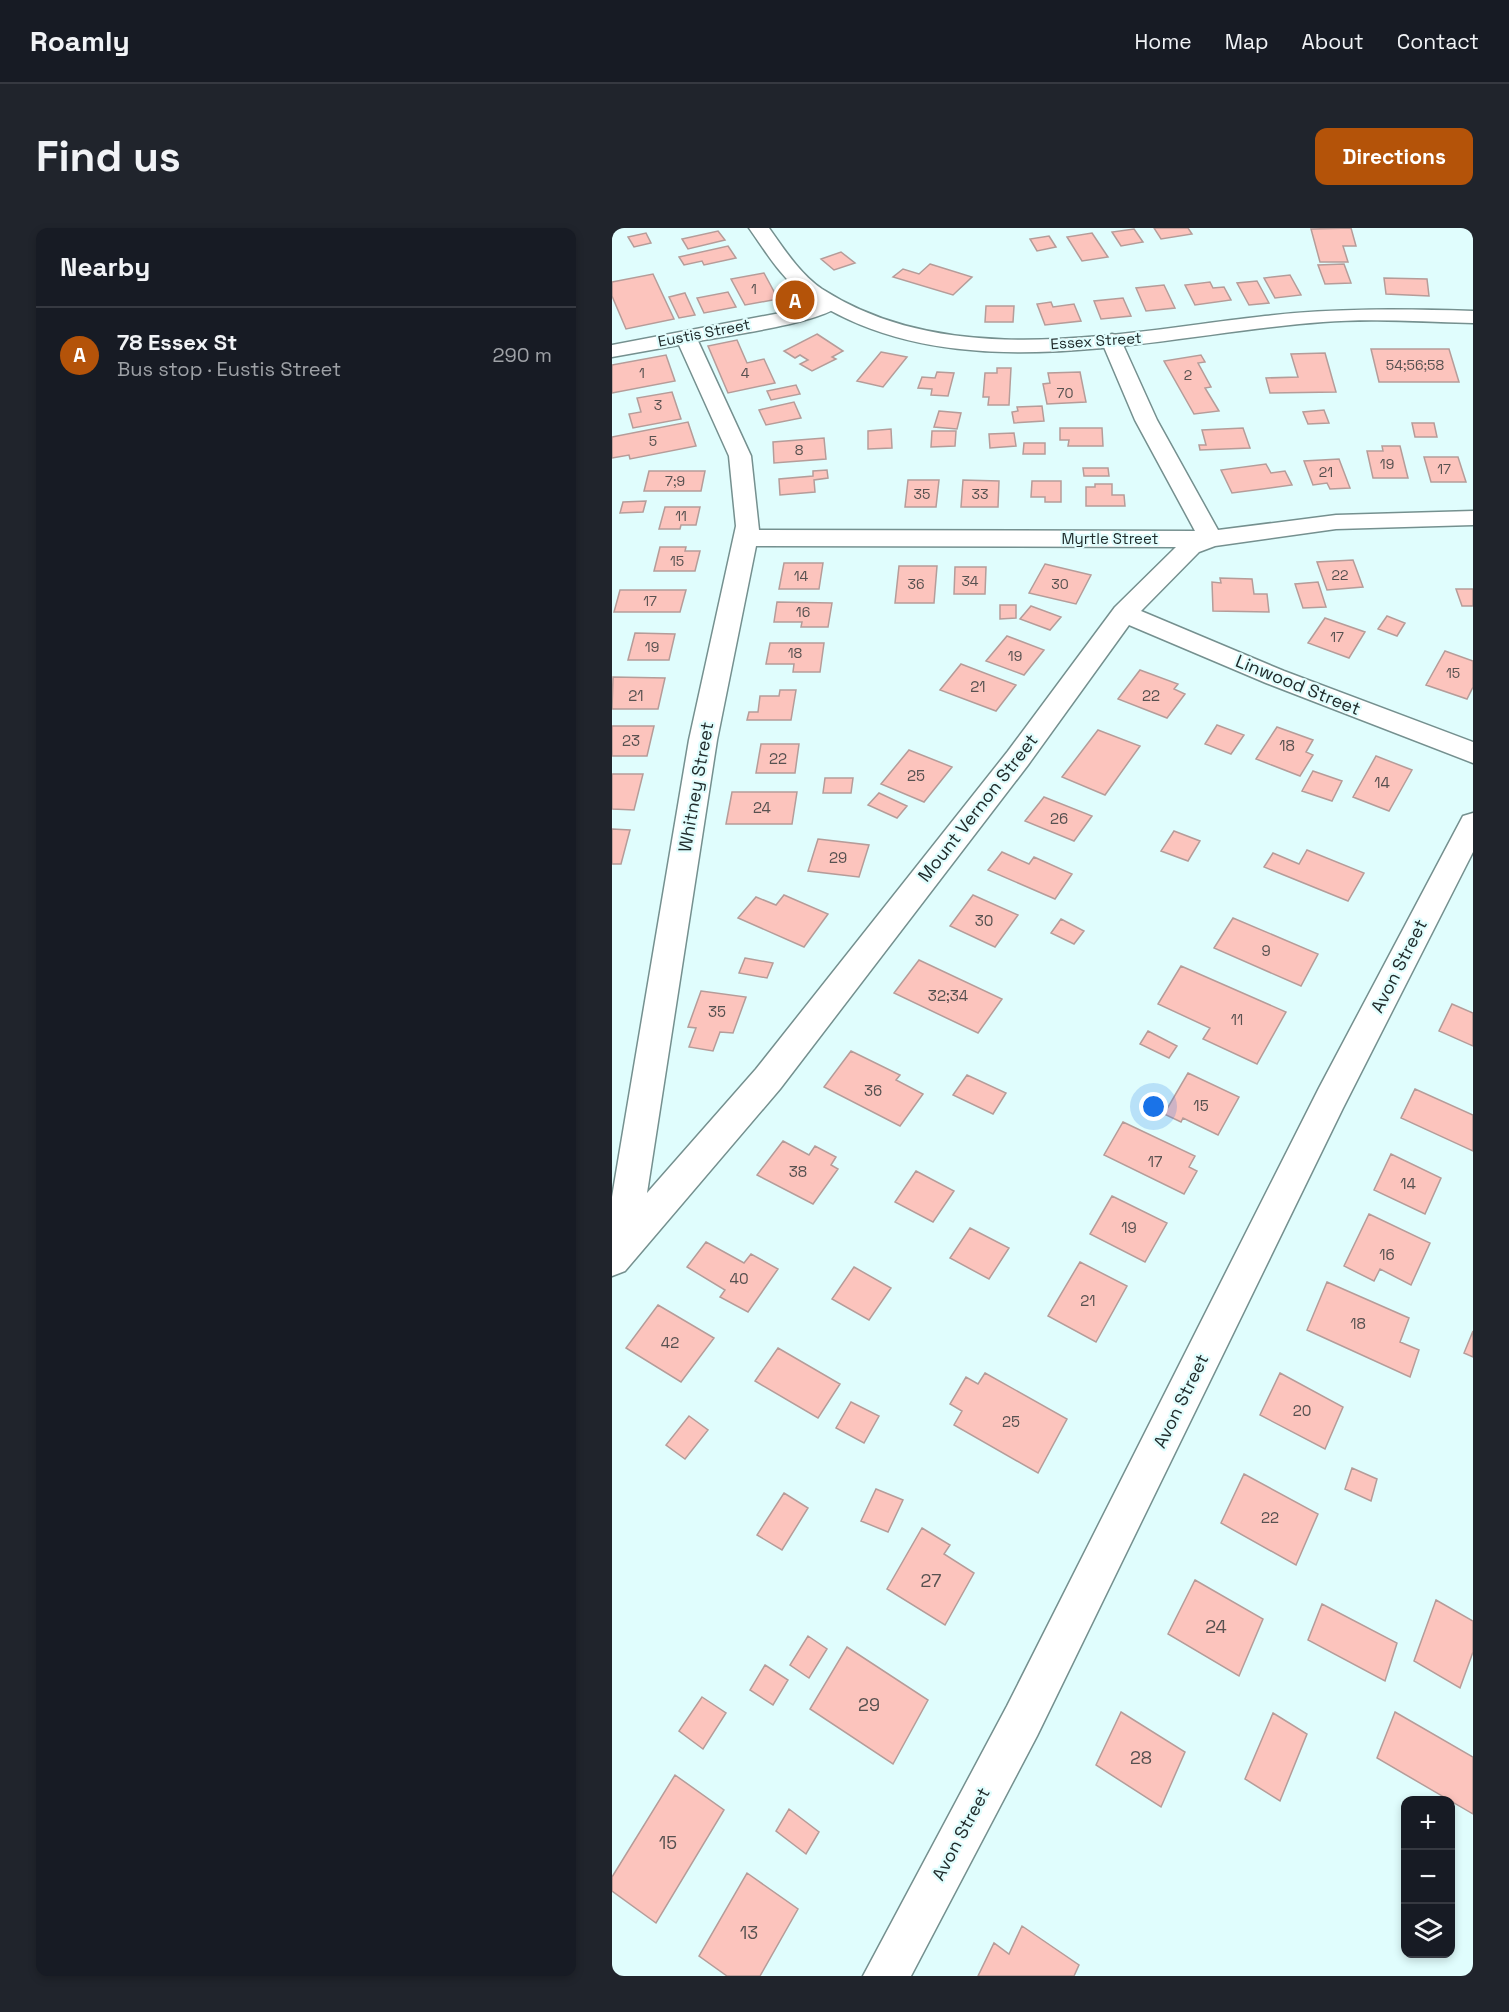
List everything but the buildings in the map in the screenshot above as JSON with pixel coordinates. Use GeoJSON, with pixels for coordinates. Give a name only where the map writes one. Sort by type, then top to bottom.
{"type":"FeatureCollection","features":[{"type":"Feature","properties":{"kind":"street","name":"Essex Street"},"geometry":{"type":"LineString","coordinates":[[759,228],[797,278],[830,304],[871,322],[946,340],[977,344],[1033,345],[1112,340],[1324,316],[1473,316]]}},
{"type":"Feature","properties":{"kind":"street","name":"Eustis Street"},"geometry":{"type":"LineString","coordinates":[[612,351],[801,315],[830,304]]}},
{"type":"Feature","properties":{"kind":"street","name":"Whitney Street"},"geometry":{"type":"LineString","coordinates":[[616,1253],[703,740],[748,526],[740,456],[686,337]]}},
{"type":"Feature","properties":{"kind":"street"},"geometry":{"type":"LineString","coordinates":[[1112,340],[1146,420],[1211,539]]}},
{"type":"Feature","properties":{"kind":"street","name":"Myrtle Street"},"geometry":{"type":"LineString","coordinates":[[746,538],[1211,539],[1336,522],[1473,518]]}},
{"type":"Feature","properties":{"kind":"street","name":"Mount Vernon Street"},"geometry":{"type":"LineString","coordinates":[[616,1253],[768,1079],[1018,758],[1124,614],[1190,547],[1211,539]]}},
{"type":"Feature","properties":{"kind":"street","name":"Linwood Street"},"geometry":{"type":"LineString","coordinates":[[1124,614],[1275,677],[1473,753]]}},
{"type":"Feature","properties":{"kind":"street","name":"Avon Street"},"geometry":{"type":"LineString","coordinates":[[886,1976],[1022,1721],[1331,1098],[1473,824]]}},
{"type":"Feature","properties":{"kind":"place","name":"78 Essex St"},"geometry":{"type":"Point","coordinates":[795,300]}}]}
